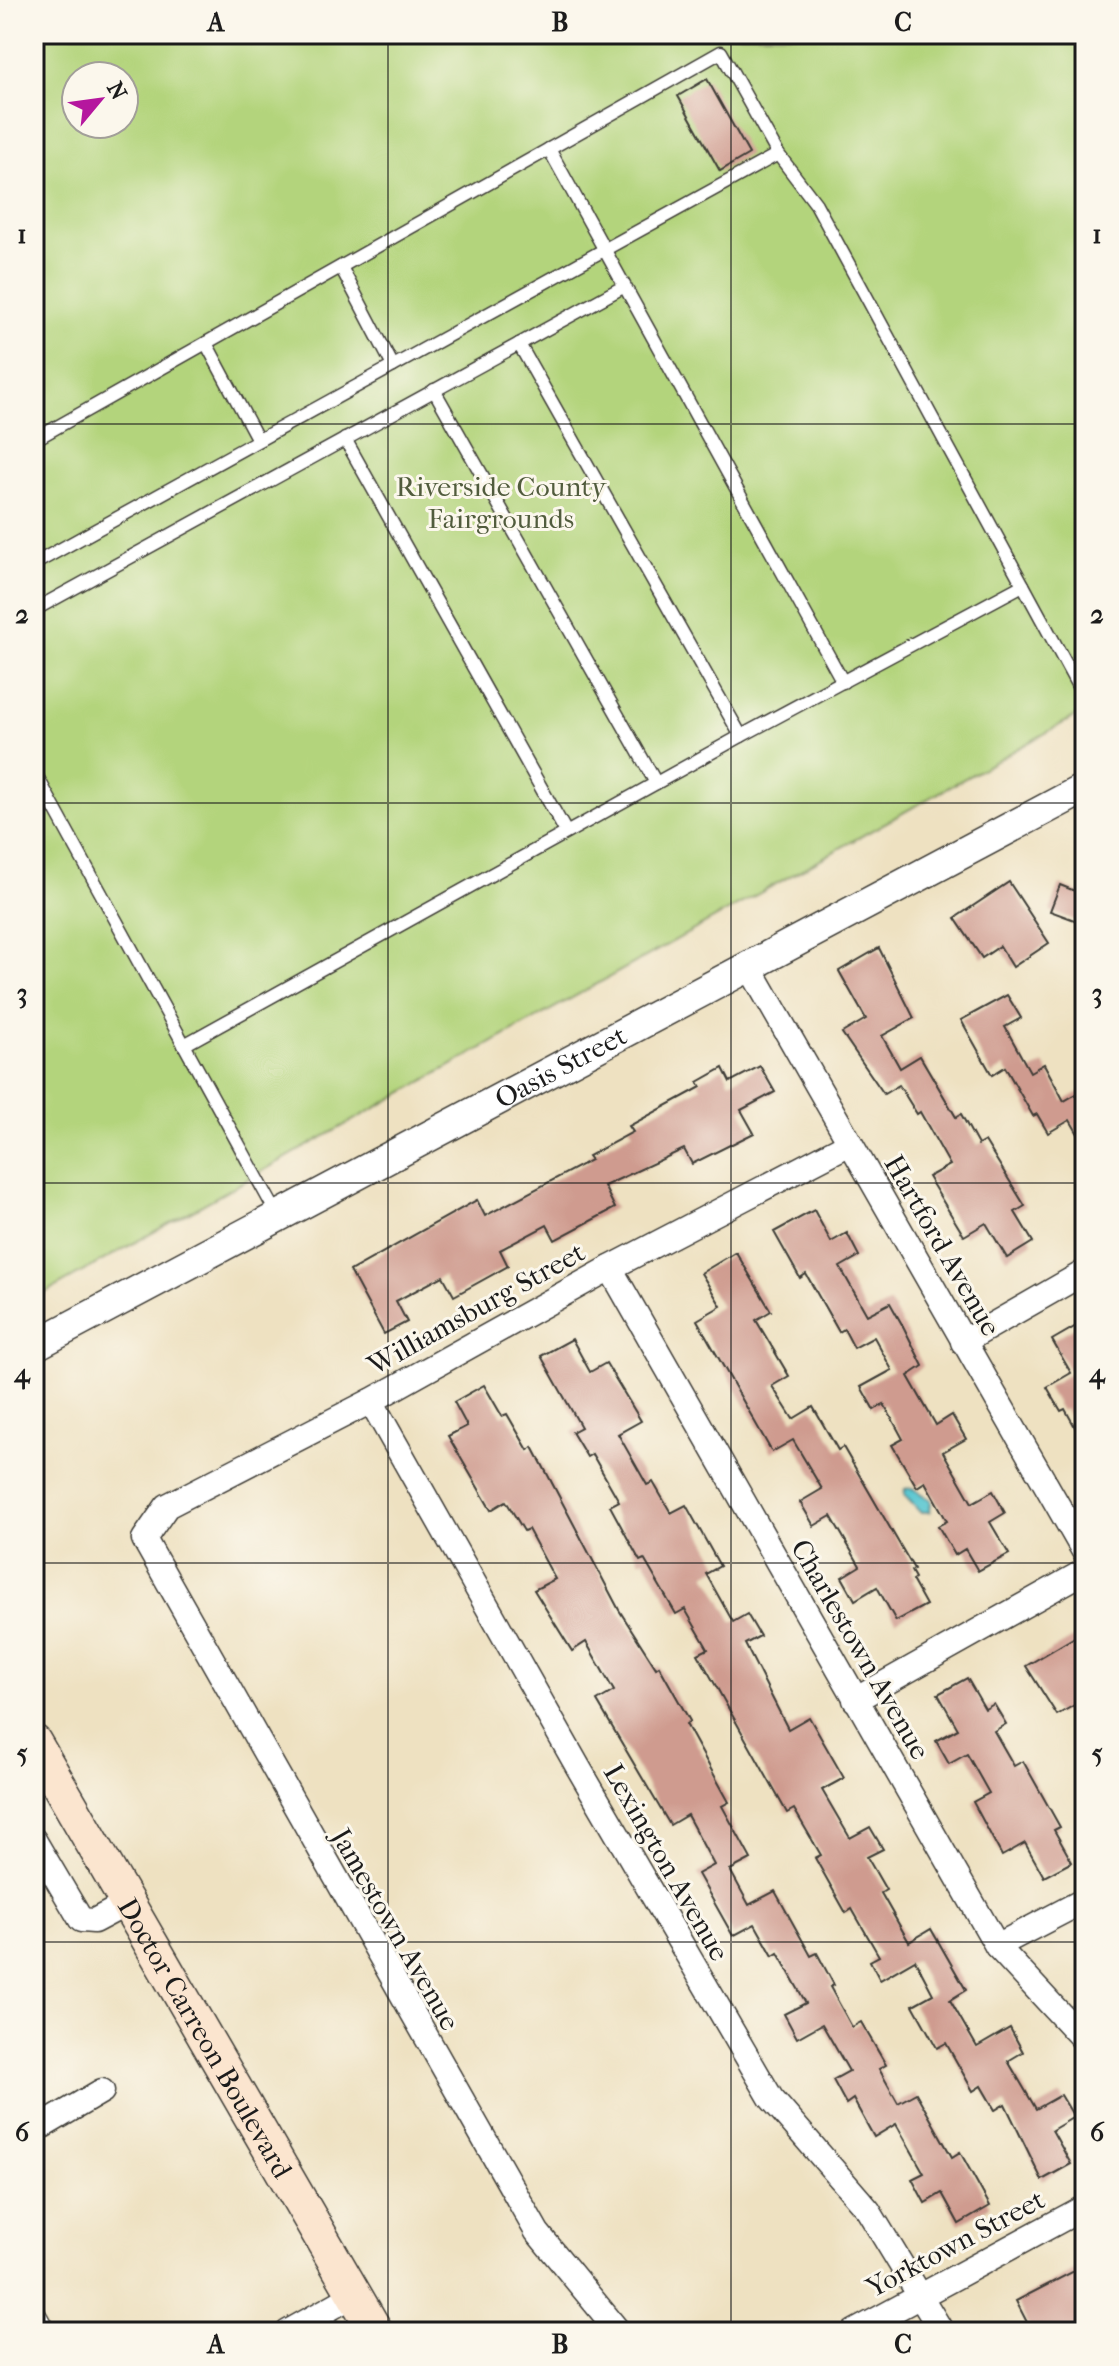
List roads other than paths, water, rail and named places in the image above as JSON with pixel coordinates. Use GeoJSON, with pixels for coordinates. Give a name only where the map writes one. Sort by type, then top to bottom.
{"type":"FeatureCollection","features":[{"type":"Feature","properties":{"kind":"main road","name":"Doctor Carreon Boulevard"},"geometry":{"type":"LineString","coordinates":[[34,1742],[352,2296],[376,2332]]}},
{"type":"Feature","properties":{"kind":"street","name":"Oasis Street"},"geometry":{"type":"LineString","coordinates":[[34,1346],[1085,788]]}},
{"type":"Feature","properties":{"kind":"street","name":"Hartford Avenue"},"geometry":{"type":"LineString","coordinates":[[749,966],[1085,1553]]}},
{"type":"Feature","properties":{"kind":"street","name":"Williamsburg Street"},"geometry":{"type":"LineString","coordinates":[[144,1539],[167,1506],[371,1401],[610,1268],[850,1143]]}},
{"type":"Feature","properties":{"kind":"street","name":"Charlestown Avenue"},"geometry":{"type":"LineString","coordinates":[[610,1268],[997,1946],[1085,2041]]}},
{"type":"Feature","properties":{"kind":"street"},"geometry":{"type":"LineString","coordinates":[[963,1342],[1085,1272]]}},
{"type":"Feature","properties":{"kind":"street","name":"Lexington Avenue"},"geometry":{"type":"LineString","coordinates":[[371,1401],[600,1806],[771,2098],[868,2210],[942,2332]]}},
{"type":"Feature","properties":{"kind":"street","name":"Jamestown Avenue"},"geometry":{"type":"LineString","coordinates":[[144,1539],[311,1839],[537,2232],[619,2332]]}},
{"type":"Feature","properties":{"kind":"street"},"geometry":{"type":"LineString","coordinates":[[855,1700],[1085,1571]]}},
{"type":"Feature","properties":{"kind":"street"},"geometry":{"type":"LineString","coordinates":[[34,1840],[81,1920],[94,1921],[126,1904]]}},
{"type":"Feature","properties":{"kind":"street"},"geometry":{"type":"LineString","coordinates":[[997,1946],[1085,1900]]}},
{"type":"Feature","properties":{"kind":"street"},"geometry":{"type":"LineString","coordinates":[[34,2131],[102,2091]]}},
{"type":"Feature","properties":{"kind":"street","name":"Yorktown Street"},"geometry":{"type":"LineString","coordinates":[[854,2332],[1085,2207]]}},
{"type":"Feature","properties":{"kind":"street"},"geometry":{"type":"LineString","coordinates":[[288,2332],[352,2296]]}},
{"type":"Feature","properties":{"kind":"street"},"geometry":{"type":"LineString","coordinates":[[34,2316],[43,2332]]}},
{"type":"Feature","properties":{"kind":"lane"},"geometry":{"type":"LineString","coordinates":[[34,440],[721,52],[778,154],[816,204],[1085,699]]}},
{"type":"Feature","properties":{"kind":"lane"},"geometry":{"type":"LineString","coordinates":[[549,149],[843,682]]}},
{"type":"Feature","properties":{"kind":"lane"},"geometry":{"type":"LineString","coordinates":[[34,564],[778,154]]}},
{"type":"Feature","properties":{"kind":"lane"},"geometry":{"type":"LineString","coordinates":[[341,267],[393,366]]}},
{"type":"Feature","properties":{"kind":"lane"},"geometry":{"type":"LineString","coordinates":[[34,610],[623,287]]}},
{"type":"Feature","properties":{"kind":"lane"},"geometry":{"type":"LineString","coordinates":[[206,343],[258,440]]}},
{"type":"Feature","properties":{"kind":"lane"},"geometry":{"type":"LineString","coordinates":[[519,344],[741,736]]}},
{"type":"Feature","properties":{"kind":"lane"},"geometry":{"type":"LineString","coordinates":[[434,390],[656,783]]}},
{"type":"Feature","properties":{"kind":"lane"},"geometry":{"type":"LineString","coordinates":[[345,439],[566,832]]}},
{"type":"Feature","properties":{"kind":"lane"},"geometry":{"type":"LineString","coordinates":[[184,1045],[741,736],[1023,585]]}},
{"type":"Feature","properties":{"kind":"lane"},"geometry":{"type":"LineString","coordinates":[[34,771],[278,1216]]}},
{"type":"Feature","properties":{"kind":"water"},"geometry":{"type":"Polygon","coordinates":[[[912,1488],[931,1500],[930,1512],[920,1512],[904,1495],[905,1489],[912,1488]]]}},
{"type":"Feature","properties":{"kind":"park label","name":"Riverside County Fairgrounds"},"geometry":{"type":"Point","coordinates":[501,502]}}]}
